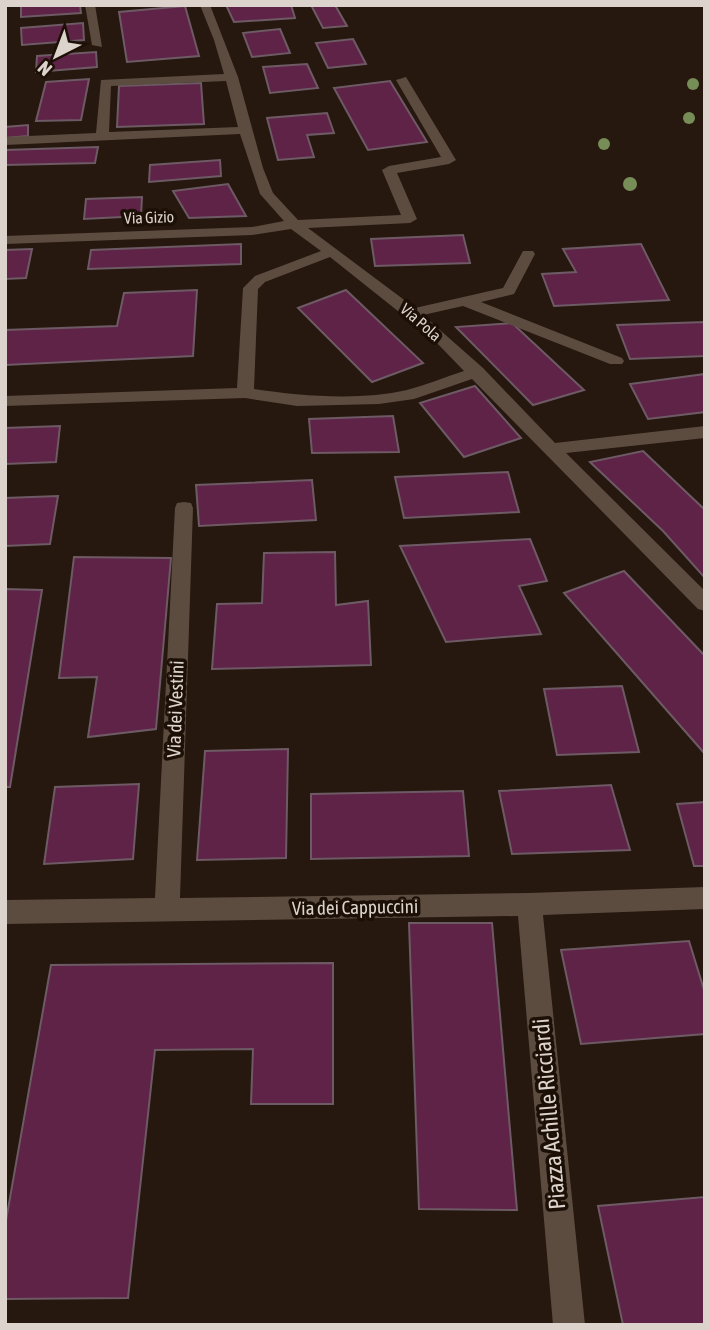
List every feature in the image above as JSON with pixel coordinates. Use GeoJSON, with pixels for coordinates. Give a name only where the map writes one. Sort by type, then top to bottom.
{"type":"FeatureCollection","features":[{"type":"Feature","properties":{"kind":"street"},"geometry":{"type":"LineString","coordinates":[[89,5],[98,45]]}},
{"type":"Feature","properties":{"kind":"street","name":"Via Pola"},"geometry":{"type":"LineString","coordinates":[[205,5],[220,40],[256,168],[267,194],[294,224],[412,313],[477,372],[701,596]]}},
{"type":"Feature","properties":{"kind":"street"},"geometry":{"type":"LineString","coordinates":[[102,137],[104,83],[232,77]]}},
{"type":"Feature","properties":{"kind":"street","name":"Via Gizio"},"geometry":{"type":"LineString","coordinates":[[5,240],[252,231],[294,224],[410,219],[389,170],[449,160],[402,80]]}},
{"type":"Feature","properties":{"kind":"street"},"geometry":{"type":"LineString","coordinates":[[5,141],[247,130]]}},
{"type":"Feature","properties":{"kind":"street"},"geometry":{"type":"LineString","coordinates":[[245,393],[251,288],[260,279],[331,252]]}},
{"type":"Feature","properties":{"kind":"street"},"geometry":{"type":"LineString","coordinates":[[412,313],[509,291],[528,254]]}},
{"type":"Feature","properties":{"kind":"street"},"geometry":{"type":"LineString","coordinates":[[467,302],[615,361]]}},
{"type":"Feature","properties":{"kind":"street"},"geometry":{"type":"LineString","coordinates":[[5,401],[245,393],[297,401],[393,398],[477,372]]}},
{"type":"Feature","properties":{"kind":"street"},"geometry":{"type":"LineString","coordinates":[[553,449],[705,432]]}},
{"type":"Feature","properties":{"kind":"street","name":"Via dei Vestini"},"geometry":{"type":"LineString","coordinates":[[167,910],[184,508]]}},
{"type":"Feature","properties":{"kind":"street","name":"Via dei Cappuccini"},"geometry":{"type":"LineString","coordinates":[[5,912],[530,904],[705,898]]}},
{"type":"Feature","properties":{"kind":"street","name":"Piazza Achille Ricciardi"},"geometry":{"type":"LineString","coordinates":[[530,904],[569,1325]]}},
{"type":"Feature","properties":{"kind":"building"},"geometry":{"type":"Polygon","coordinates":[[[21,5],[80,5],[81,13],[21,17],[21,5]]]}},
{"type":"Feature","properties":{"kind":"building"},"geometry":{"type":"Polygon","coordinates":[[[226,5],[291,5],[295,18],[234,22],[226,5]]]}},
{"type":"Feature","properties":{"kind":"building"},"geometry":{"type":"Polygon","coordinates":[[[311,5],[335,5],[347,26],[323,28],[311,5]]]}},
{"type":"Feature","properties":{"kind":"building"},"geometry":{"type":"Polygon","coordinates":[[[185,6],[199,56],[127,62],[119,12],[185,6]]]}},
{"type":"Feature","properties":{"kind":"building"},"geometry":{"type":"Polygon","coordinates":[[[83,23],[84,40],[22,45],[21,28],[83,23]]]}},
{"type":"Feature","properties":{"kind":"building"},"geometry":{"type":"Polygon","coordinates":[[[280,29],[290,53],[252,57],[243,33],[280,29]]]}},
{"type":"Feature","properties":{"kind":"building"},"geometry":{"type":"Polygon","coordinates":[[[353,39],[366,64],[328,68],[316,43],[353,39]]]}},
{"type":"Feature","properties":{"kind":"building"},"geometry":{"type":"Polygon","coordinates":[[[96,52],[97,67],[36,72],[37,56],[96,52]]]}},
{"type":"Feature","properties":{"kind":"building"},"geometry":{"type":"Polygon","coordinates":[[[307,64],[318,88],[270,93],[263,67],[307,64]]]}},
{"type":"Feature","properties":{"kind":"building"},"geometry":{"type":"Polygon","coordinates":[[[89,79],[81,120],[36,121],[46,82],[89,79]]]}},
{"type":"Feature","properties":{"kind":"building"},"geometry":{"type":"Polygon","coordinates":[[[390,81],[427,142],[368,150],[334,88],[390,81]]]}},
{"type":"Feature","properties":{"kind":"building"},"geometry":{"type":"Polygon","coordinates":[[[201,83],[204,124],[117,127],[119,86],[201,83]]]}},
{"type":"Feature","properties":{"kind":"building"},"geometry":{"type":"Polygon","coordinates":[[[327,113],[334,133],[307,135],[314,157],[278,160],[267,118],[327,113]]]}},
{"type":"Feature","properties":{"kind":"building"},"geometry":{"type":"Polygon","coordinates":[[[28,125],[28,136],[5,138],[5,127],[28,125]]]}},
{"type":"Feature","properties":{"kind":"building"},"geometry":{"type":"Polygon","coordinates":[[[98,147],[95,163],[5,165],[5,150],[98,147]]]}},
{"type":"Feature","properties":{"kind":"building"},"geometry":{"type":"Polygon","coordinates":[[[220,160],[221,176],[149,182],[150,165],[220,160]]]}},
{"type":"Feature","properties":{"kind":"building"},"geometry":{"type":"Polygon","coordinates":[[[228,184],[246,216],[189,218],[173,191],[228,184]]]}},
{"type":"Feature","properties":{"kind":"building"},"geometry":{"type":"Polygon","coordinates":[[[142,197],[141,216],[84,219],[86,199],[142,197]]]}},
{"type":"Feature","properties":{"kind":"building"},"geometry":{"type":"Polygon","coordinates":[[[463,235],[470,263],[375,266],[371,239],[463,235]]]}},
{"type":"Feature","properties":{"kind":"building"},"geometry":{"type":"Polygon","coordinates":[[[241,244],[241,264],[88,269],[91,250],[241,244]]]}},
{"type":"Feature","properties":{"kind":"building"},"geometry":{"type":"Polygon","coordinates":[[[641,244],[669,300],[554,306],[542,274],[576,272],[563,249],[641,244]]]}},
{"type":"Feature","properties":{"kind":"building"},"geometry":{"type":"Polygon","coordinates":[[[32,249],[26,278],[5,279],[5,250],[32,249]]]}},
{"type":"Feature","properties":{"kind":"building"},"geometry":{"type":"Polygon","coordinates":[[[197,290],[193,356],[5,365],[5,330],[117,326],[124,293],[197,290]]]}},
{"type":"Feature","properties":{"kind":"building"},"geometry":{"type":"Polygon","coordinates":[[[346,290],[423,363],[372,382],[298,308],[346,290]]]}},
{"type":"Feature","properties":{"kind":"building"},"geometry":{"type":"Polygon","coordinates":[[[705,322],[705,356],[630,359],[617,325],[705,322]]]}},
{"type":"Feature","properties":{"kind":"building"},"geometry":{"type":"Polygon","coordinates":[[[512,323],[584,390],[533,405],[456,327],[512,323]]]}},
{"type":"Feature","properties":{"kind":"building"},"geometry":{"type":"Polygon","coordinates":[[[705,374],[705,412],[648,419],[630,384],[705,374]]]}},
{"type":"Feature","properties":{"kind":"building"},"geometry":{"type":"Polygon","coordinates":[[[475,386],[521,438],[464,457],[420,403],[475,386]]]}},
{"type":"Feature","properties":{"kind":"building"},"geometry":{"type":"Polygon","coordinates":[[[393,416],[399,452],[312,453],[309,419],[393,416]]]}},
{"type":"Feature","properties":{"kind":"building"},"geometry":{"type":"Polygon","coordinates":[[[60,426],[56,462],[5,464],[5,428],[60,426]]]}},
{"type":"Feature","properties":{"kind":"building"},"geometry":{"type":"Polygon","coordinates":[[[643,451],[705,510],[705,578],[663,531],[590,462],[643,451]]]}},
{"type":"Feature","properties":{"kind":"building"},"geometry":{"type":"Polygon","coordinates":[[[508,472],[519,512],[404,518],[395,477],[508,472]]]}},
{"type":"Feature","properties":{"kind":"building"},"geometry":{"type":"Polygon","coordinates":[[[312,480],[316,520],[199,526],[196,485],[312,480]]]}},
{"type":"Feature","properties":{"kind":"building"},"geometry":{"type":"Polygon","coordinates":[[[58,496],[50,544],[5,546],[5,498],[58,496]]]}},
{"type":"Feature","properties":{"kind":"building"},"geometry":{"type":"Polygon","coordinates":[[[530,539],[547,581],[519,586],[541,634],[446,642],[400,546],[530,539]]]}},
{"type":"Feature","properties":{"kind":"building"},"geometry":{"type":"Polygon","coordinates":[[[335,552],[336,605],[368,601],[371,665],[212,669],[217,604],[262,603],[264,553],[335,552]]]}},
{"type":"Feature","properties":{"kind":"building"},"geometry":{"type":"Polygon","coordinates":[[[74,557],[171,558],[156,729],[88,737],[97,677],[59,678],[74,557]]]}},
{"type":"Feature","properties":{"kind":"building"},"geometry":{"type":"Polygon","coordinates":[[[624,571],[705,656],[705,754],[564,593],[624,571]]]}},
{"type":"Feature","properties":{"kind":"building"},"geometry":{"type":"Polygon","coordinates":[[[5,589],[42,590],[10,787],[5,787],[5,589]]]}},
{"type":"Feature","properties":{"kind":"building"},"geometry":{"type":"Polygon","coordinates":[[[622,686],[639,752],[557,755],[544,689],[622,686]]]}},
{"type":"Feature","properties":{"kind":"building"},"geometry":{"type":"Polygon","coordinates":[[[288,749],[286,858],[197,860],[205,751],[288,749]]]}},
{"type":"Feature","properties":{"kind":"building"},"geometry":{"type":"Polygon","coordinates":[[[139,784],[133,859],[44,864],[55,787],[139,784]]]}},
{"type":"Feature","properties":{"kind":"building"},"geometry":{"type":"Polygon","coordinates":[[[611,785],[630,850],[512,854],[499,791],[611,785]]]}},
{"type":"Feature","properties":{"kind":"building"},"geometry":{"type":"Polygon","coordinates":[[[463,791],[469,856],[311,859],[311,794],[463,791]]]}},
{"type":"Feature","properties":{"kind":"building"},"geometry":{"type":"Polygon","coordinates":[[[705,802],[705,866],[694,866],[677,804],[705,802]]]}},
{"type":"Feature","properties":{"kind":"building"},"geometry":{"type":"Polygon","coordinates":[[[409,923],[492,923],[517,1210],[419,1209],[409,923]]]}},
{"type":"Feature","properties":{"kind":"building"},"geometry":{"type":"Polygon","coordinates":[[[689,941],[705,993],[705,1034],[581,1044],[561,950],[689,941]]]}},
{"type":"Feature","properties":{"kind":"building"},"geometry":{"type":"Polygon","coordinates":[[[333,963],[333,1104],[251,1104],[253,1049],[155,1050],[128,1298],[5,1299],[5,1226],[51,965],[333,963]]]}},
{"type":"Feature","properties":{"kind":"building"},"geometry":{"type":"Polygon","coordinates":[[[705,1197],[705,1325],[623,1325],[598,1206],[705,1197]]]}}]}
